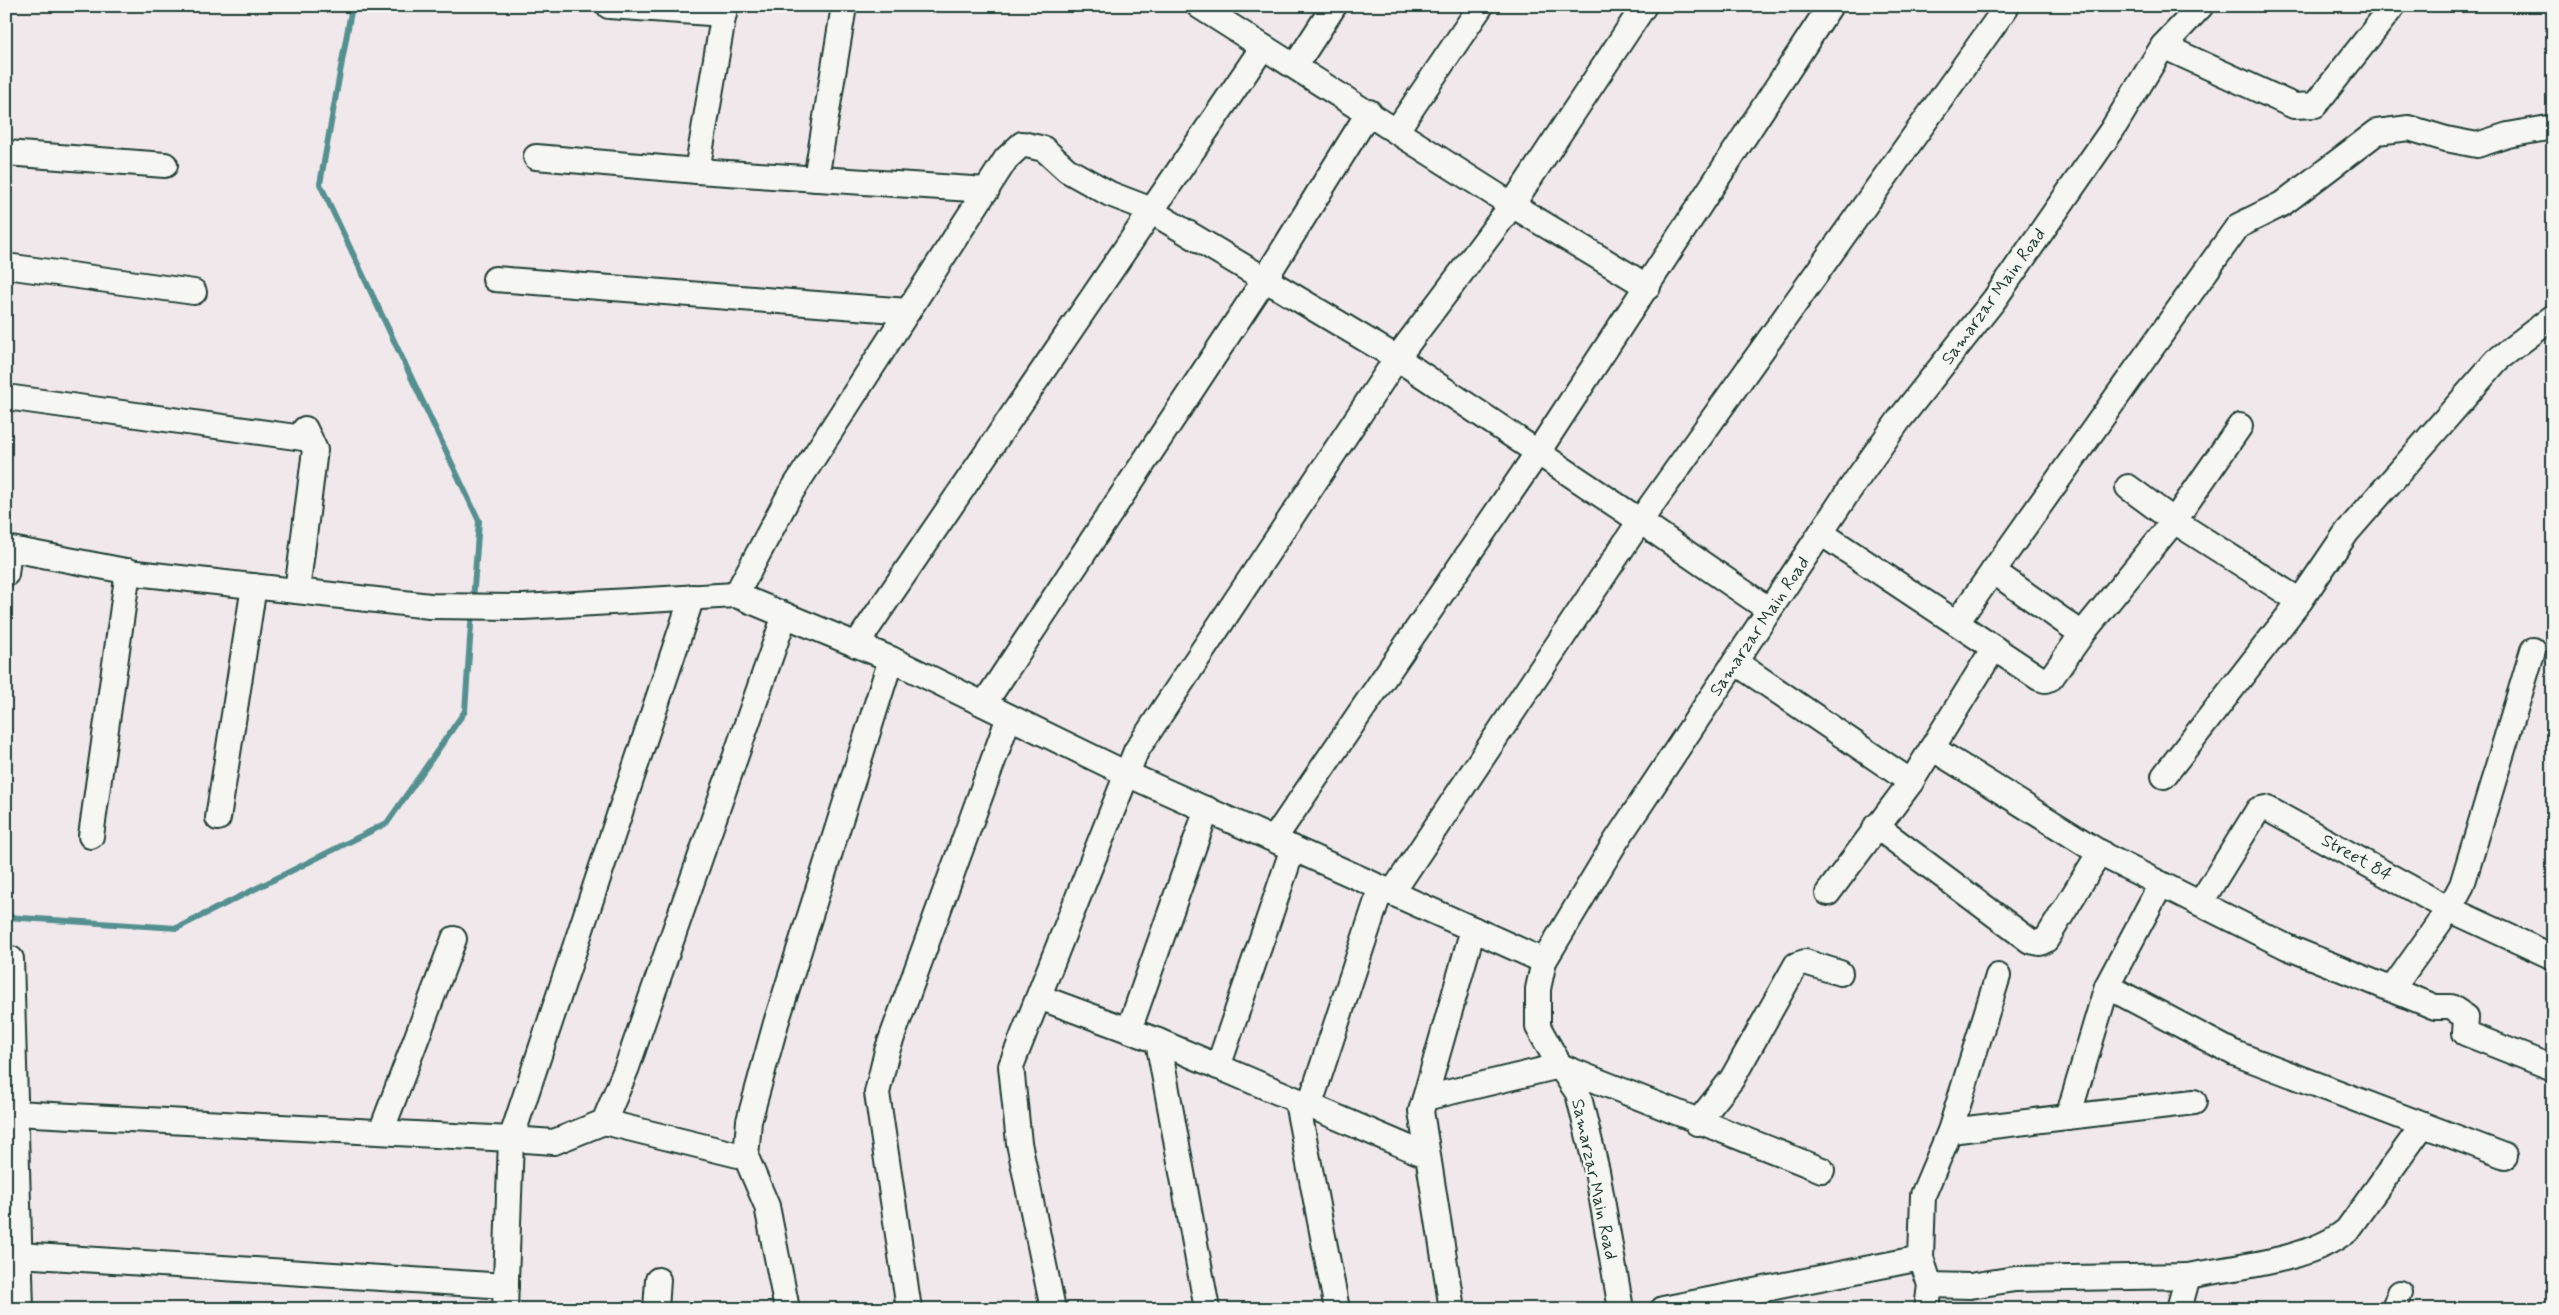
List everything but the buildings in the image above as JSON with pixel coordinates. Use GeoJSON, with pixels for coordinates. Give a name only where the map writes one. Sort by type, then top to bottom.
{"type":"FeatureCollection","features":[{"type":"Feature","properties":{"kind":"street"},"geometry":{"type":"LineString","coordinates":[[609,6],[725,10],[697,171]]}},
{"type":"Feature","properties":{"kind":"street"},"geometry":{"type":"LineString","coordinates":[[816,179],[844,6]]}},
{"type":"Feature","properties":{"kind":"street"},"geometry":{"type":"LineString","coordinates":[[1199,6],[1397,130],[1512,205],[1648,287]]}},
{"type":"Feature","properties":{"kind":"street"},"geometry":{"type":"LineString","coordinates":[[1295,66],[1334,6]]}},
{"type":"Feature","properties":{"kind":"street"},"geometry":{"type":"LineString","coordinates":[[1397,130],[1481,6]]}},
{"type":"Feature","properties":{"kind":"street"},"geometry":{"type":"LineString","coordinates":[[1053,1309],[1019,1143],[1011,1066],[1136,751],[1397,358],[1512,205],[1644,6]]}},
{"type":"Feature","properties":{"kind":"street"},"geometry":{"type":"LineString","coordinates":[[1218,1067],[1283,844],[1830,6]]}},
{"type":"Feature","properties":{"kind":"street"},"geometry":{"type":"LineString","coordinates":[[1337,1309],[1303,1104],[1386,890],[1640,521],[2007,6]]}},
{"type":"Feature","properties":{"kind":"street","name":"Samarzar Main Road"},"geometry":{"type":"LineString","coordinates":[[1621,1309],[1597,1171],[1578,1092],[1560,1066],[1538,1027],[1538,989],[1544,961],[1616,841],[1768,610],[1899,420],[1994,300],[2112,130],[2163,46],[2201,6]]}},
{"type":"Feature","properties":{"kind":"street"},"geometry":{"type":"LineString","coordinates":[[2163,46],[2294,106],[2315,105],[2393,6]]}},
{"type":"Feature","properties":{"kind":"street"},"geometry":{"type":"LineString","coordinates":[[856,645],[1263,47]]}},
{"type":"Feature","properties":{"kind":"street"},"geometry":{"type":"LineString","coordinates":[[984,704],[1265,279],[1368,112]]}},
{"type":"Feature","properties":{"kind":"street"},"geometry":{"type":"LineString","coordinates":[[1957,622],[2238,226],[2282,204],[2377,132],[2409,128],[2446,139],[2477,145],[2508,135],[2553,127]]}},
{"type":"Feature","properties":{"kind":"street"},"geometry":{"type":"LineString","coordinates":[[736,596],[790,494],[1006,159],[1022,144],[1044,149],[1067,170],[1110,194],[1152,212],[1397,358],[1640,521],[1768,610]]}},
{"type":"Feature","properties":{"kind":"street"},"geometry":{"type":"LineString","coordinates":[[6,153],[165,165]]}},
{"type":"Feature","properties":{"kind":"street"},"geometry":{"type":"LineString","coordinates":[[536,157],[697,171],[987,190]]}},
{"type":"Feature","properties":{"kind":"street"},"geometry":{"type":"LineString","coordinates":[[6,266],[194,292]]}},
{"type":"Feature","properties":{"kind":"street"},"geometry":{"type":"LineString","coordinates":[[495,278],[908,311]]}},
{"type":"Feature","properties":{"kind":"street"},"geometry":{"type":"LineString","coordinates":[[2164,776],[2300,601],[2347,532],[2496,360],[2553,317]]}},
{"type":"Feature","properties":{"kind":"street"},"geometry":{"type":"LineString","coordinates":[[6,397],[308,434],[315,450],[296,591]]}},
{"type":"Feature","properties":{"kind":"street"},"geometry":{"type":"LineString","coordinates":[[1821,533],[1957,622],[2038,678],[2045,680],[2051,678],[2082,634],[2174,521],[2240,426]]}},
{"type":"Feature","properties":{"kind":"street"},"geometry":{"type":"LineString","coordinates":[[2128,487],[2174,521],[2300,601]]}},
{"type":"Feature","properties":{"kind":"street"},"geometry":{"type":"LineString","coordinates":[[6,574],[8,549],[128,571],[430,606],[523,607],[736,596],[891,660],[1127,774],[1544,961]]}},
{"type":"Feature","properties":{"kind":"street"},"geometry":{"type":"LineString","coordinates":[[91,836],[128,571]]}},
{"type":"Feature","properties":{"kind":"street"},"geometry":{"type":"LineString","coordinates":[[1993,571],[2082,634]]}},
{"type":"Feature","properties":{"kind":"street"},"geometry":{"type":"LineString","coordinates":[[218,818],[254,586]]}},
{"type":"Feature","properties":{"kind":"street"},"geometry":{"type":"LineString","coordinates":[[19,1255],[505,1297],[511,1139],[692,597]]}},
{"type":"Feature","properties":{"kind":"street"},"geometry":{"type":"LineString","coordinates":[[604,1122],[627,1067],[785,615]]}},
{"type":"Feature","properties":{"kind":"street"},"geometry":{"type":"LineString","coordinates":[[1828,893],[1876,826],[1911,782],[1994,648]]}},
{"type":"Feature","properties":{"kind":"street"},"geometry":{"type":"LineString","coordinates":[[2393,988],[2449,908],[2462,885],[2533,650]]}},
{"type":"Feature","properties":{"kind":"street"},"geometry":{"type":"LineString","coordinates":[[787,1309],[767,1206],[746,1158],[748,1121],[776,1023],[891,660]]}},
{"type":"Feature","properties":{"kind":"street"},"geometry":{"type":"LineString","coordinates":[[1735,662],[1911,782]]}},
{"type":"Feature","properties":{"kind":"street"},"geometry":{"type":"LineString","coordinates":[[909,1309],[877,1093],[887,1051],[1009,716]]}},
{"type":"Feature","properties":{"kind":"street"},"geometry":{"type":"LineString","coordinates":[[1932,748],[2100,852],[2161,884],[2201,902],[2287,947],[2393,988],[2435,1007],[2451,1007],[2466,1017],[2465,1033],[2553,1068]]}},
{"type":"Feature","properties":{"kind":"street","name":"Street 84"},"geometry":{"type":"LineString","coordinates":[[2201,902],[2258,810],[2266,808],[2449,908],[2553,957]]}},
{"type":"Feature","properties":{"kind":"street"},"geometry":{"type":"LineString","coordinates":[[1129,1030],[1207,809]]}},
{"type":"Feature","properties":{"kind":"street"},"geometry":{"type":"LineString","coordinates":[[1876,826],[2030,941],[2040,943],[2046,940],[2100,852]]}},
{"type":"Feature","properties":{"kind":"street"},"geometry":{"type":"LineString","coordinates":[[2068,1116],[2107,986],[2161,884]]}},
{"type":"Feature","properties":{"kind":"street"},"geometry":{"type":"LineString","coordinates":[[1452,1309],[1421,1111],[1473,929]]}},
{"type":"Feature","properties":{"kind":"street"},"geometry":{"type":"LineString","coordinates":[[381,1132],[454,939]]}},
{"type":"Feature","properties":{"kind":"street"},"geometry":{"type":"LineString","coordinates":[[11,959],[21,1309]]}},
{"type":"Feature","properties":{"kind":"street"},"geometry":{"type":"LineString","coordinates":[[1697,1123],[1732,1079],[1796,965],[1805,962],[1840,973]]}},
{"type":"Feature","properties":{"kind":"street"},"geometry":{"type":"LineString","coordinates":[[1927,1309],[1930,1285],[1921,1258],[1923,1195],[1950,1131],[1998,976]]}},
{"type":"Feature","properties":{"kind":"street"},"geometry":{"type":"LineString","coordinates":[[2107,986],[2234,1053],[2505,1156]]}},
{"type":"Feature","properties":{"kind":"street"},"geometry":{"type":"LineString","coordinates":[[1039,996],[1158,1041],[1428,1156]]}},
{"type":"Feature","properties":{"kind":"street"},"geometry":{"type":"LineString","coordinates":[[1158,1041],[1206,1309]]}},
{"type":"Feature","properties":{"kind":"street"},"geometry":{"type":"LineString","coordinates":[[1425,1098],[1560,1066],[1697,1123],[1822,1170]]}},
{"type":"Feature","properties":{"kind":"street"},"geometry":{"type":"LineString","coordinates":[[1950,1131],[2194,1102]]}},
{"type":"Feature","properties":{"kind":"street"},"geometry":{"type":"LineString","coordinates":[[15,1113],[554,1142],[604,1122],[746,1158]]}},
{"type":"Feature","properties":{"kind":"street"},"geometry":{"type":"LineString","coordinates":[[1930,1285],[1970,1286],[2015,1280],[2188,1276],[2304,1253],[2336,1239],[2347,1230],[2424,1125]]}},
{"type":"Feature","properties":{"kind":"street"},"geometry":{"type":"LineString","coordinates":[[1663,1309],[1921,1258]]}},
{"type":"Feature","properties":{"kind":"street"},"geometry":{"type":"LineString","coordinates":[[2179,1309],[2188,1276]]}},
{"type":"Feature","properties":{"kind":"street"},"geometry":{"type":"LineString","coordinates":[[656,1309],[658,1280]]}},
{"type":"Feature","properties":{"kind":"waterway"},"geometry":{"type":"LineString","coordinates":[[352,6],[320,184],[479,521],[473,601]]}},
{"type":"Feature","properties":{"kind":"waterway"},"geometry":{"type":"LineString","coordinates":[[6,917],[177,928],[387,823],[465,711],[472,611]]}}]}
